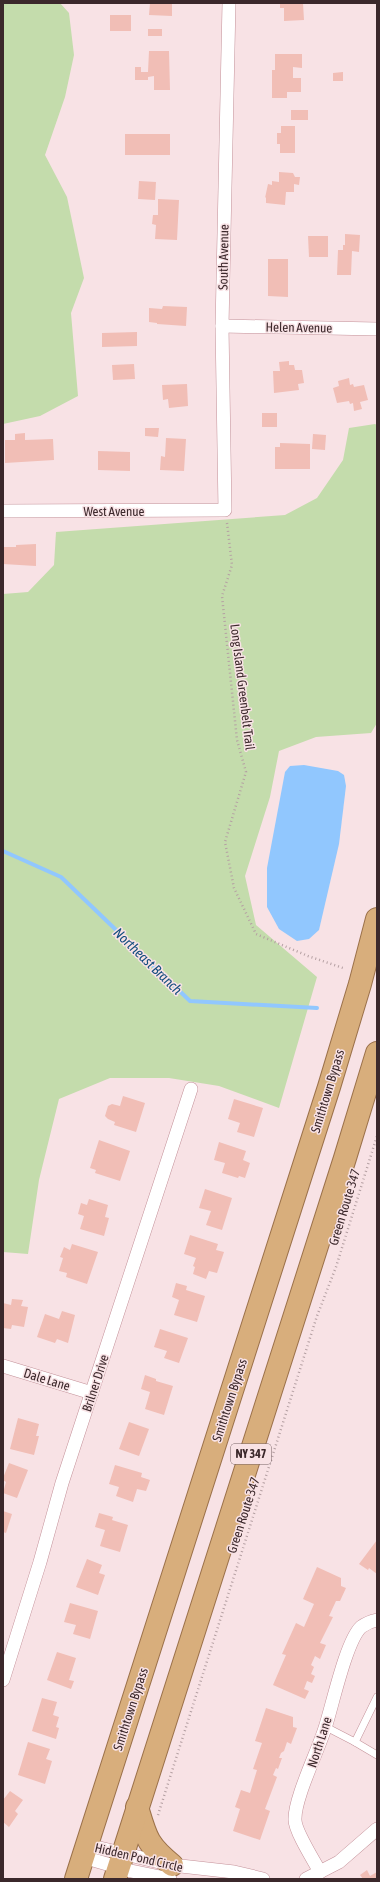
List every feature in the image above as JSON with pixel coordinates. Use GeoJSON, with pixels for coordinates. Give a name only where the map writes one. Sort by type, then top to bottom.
{"type":"FeatureCollection","features":[{"type":"Feature","properties":{"kind":"highway","name":"Smithtown Bypass"},"geometry":{"type":"LineString","coordinates":[[76,1879],[329,1087],[358,992],[377,919]]}},
{"type":"Feature","properties":{"kind":"highway","name":"NY 347"},"geometry":{"type":"LineString","coordinates":[[119,1867],[345,1158],[377,1053]]}},
{"type":"Feature","properties":{"kind":"highway"},"geometry":{"type":"LineString","coordinates":[[138,1807],[150,1844],[156,1852],[167,1875]]}},
{"type":"Feature","properties":{"kind":"street","name":"South Avenue"},"geometry":{"type":"LineString","coordinates":[[226,510],[222,326],[229,3]]}},
{"type":"Feature","properties":{"kind":"street","name":"Helen Avenue"},"geometry":{"type":"LineString","coordinates":[[222,326],[377,329]]}},
{"type":"Feature","properties":{"kind":"street","name":"West Avenue"},"geometry":{"type":"LineString","coordinates":[[3,511],[226,510]]}},
{"type":"Feature","properties":{"kind":"street","name":"Brilner Drive"},"geometry":{"type":"LineString","coordinates":[[3,1680],[92,1393],[191,1088]]}},
{"type":"Feature","properties":{"kind":"street","name":"Dale Lane"},"geometry":{"type":"LineString","coordinates":[[3,1366],[92,1393]]}},
{"type":"Feature","properties":{"kind":"street","name":"North Lane"},"geometry":{"type":"LineString","coordinates":[[320,1872],[294,1821],[298,1802],[326,1727],[330,1704],[352,1641],[360,1628],[377,1620]]}},
{"type":"Feature","properties":{"kind":"street"},"geometry":{"type":"LineString","coordinates":[[306,1879],[339,1862],[377,1828]]}},
{"type":"Feature","properties":{"kind":"street","name":"Hidden Pond Circle"},"geometry":{"type":"LineString","coordinates":[[85,1851],[119,1867],[167,1875],[222,1875],[234,1872],[263,1879]]}},
{"type":"Feature","properties":{"kind":"lane"},"geometry":{"type":"LineString","coordinates":[[355,1742],[377,1697]]}},
{"type":"Feature","properties":{"kind":"lane"},"geometry":{"type":"LineString","coordinates":[[326,1727],[377,1755]]}},
{"type":"Feature","properties":{"kind":"path","name":"Long Island Greenbelt Trail"},"geometry":{"type":"LineString","coordinates":[[226,510],[232,565],[222,596],[237,740],[246,772],[225,842],[234,888],[256,934],[308,956],[343,968]]}},
{"type":"Feature","properties":{"kind":"path","name":"Green Route 347"},"geometry":{"type":"LineString","coordinates":[[157,1820],[317,1316],[336,1267],[377,1138]]}},
{"type":"Feature","properties":{"kind":"green space"},"geometry":{"type":"Polygon","coordinates":[[[3,3],[60,3],[69,13],[74,55],[65,97],[45,155],[67,197],[84,278],[71,313],[78,396],[40,416],[3,424],[3,3]]]}},
{"type":"Feature","properties":{"kind":"green space"},"geometry":{"type":"Polygon","coordinates":[[[375,424],[377,425],[377,723],[371,733],[316,737],[279,751],[270,797],[245,876],[256,925],[317,977],[279,1108],[219,1086],[169,1078],[110,1078],[59,1099],[39,1180],[28,1254],[3,1252],[3,594],[28,592],[54,565],[56,532],[285,515],[317,498],[343,460],[349,428],[375,424]]]}},
{"type":"Feature","properties":{"kind":"water"},"geometry":{"type":"Polygon","coordinates":[[[304,765],[338,771],[344,775],[346,786],[339,844],[319,930],[309,939],[297,941],[279,929],[267,907],[267,868],[285,772],[290,766],[304,765]]]}},
{"type":"Feature","properties":{"kind":"building"},"geometry":{"type":"Polygon","coordinates":[[[150,3],[172,3],[172,16],[149,15],[150,3]]]}},
{"type":"Feature","properties":{"kind":"building"},"geometry":{"type":"Polygon","coordinates":[[[280,3],[303,3],[304,20],[284,21],[284,8],[280,8],[280,3]]]}},
{"type":"Feature","properties":{"kind":"building"},"geometry":{"type":"Polygon","coordinates":[[[110,15],[131,15],[131,31],[110,31],[110,15]]]}},
{"type":"Feature","properties":{"kind":"building"},"geometry":{"type":"Polygon","coordinates":[[[148,29],[162,29],[162,36],[148,36],[148,29]]]}},
{"type":"Feature","properties":{"kind":"building"},"geometry":{"type":"Polygon","coordinates":[[[149,51],[169,51],[170,90],[154,90],[154,76],[148,77],[148,80],[135,80],[135,67],[141,67],[141,72],[148,72],[149,51]]]}},
{"type":"Feature","properties":{"kind":"building"},"geometry":{"type":"Polygon","coordinates":[[[275,54],[302,54],[302,68],[293,67],[293,78],[301,78],[301,92],[287,92],[287,98],[272,98],[272,70],[275,70],[275,54]]]}},
{"type":"Feature","properties":{"kind":"building"},"geometry":{"type":"Polygon","coordinates":[[[343,72],[343,81],[333,81],[333,73],[343,72]]]}},
{"type":"Feature","properties":{"kind":"building"},"geometry":{"type":"Polygon","coordinates":[[[291,110],[308,110],[308,120],[291,120],[291,110]]]}},
{"type":"Feature","properties":{"kind":"building"},"geometry":{"type":"Polygon","coordinates":[[[281,126],[295,126],[295,153],[280,153],[280,144],[277,144],[277,133],[281,133],[281,126]]]}},
{"type":"Feature","properties":{"kind":"building"},"geometry":{"type":"Polygon","coordinates":[[[125,134],[170,134],[170,155],[125,155],[125,134]]]}},
{"type":"Feature","properties":{"kind":"building"},"geometry":{"type":"Polygon","coordinates":[[[279,172],[293,173],[295,177],[300,177],[299,185],[294,184],[294,192],[286,192],[285,205],[266,203],[266,197],[265,198],[268,184],[272,185],[272,181],[279,182],[279,172]]]}},
{"type":"Feature","properties":{"kind":"building"},"geometry":{"type":"Polygon","coordinates":[[[139,181],[156,182],[155,200],[138,199],[139,181]]]}},
{"type":"Feature","properties":{"kind":"building"},"geometry":{"type":"Polygon","coordinates":[[[158,199],[179,200],[177,240],[155,239],[156,225],[152,224],[153,215],[158,215],[158,199]]]}},
{"type":"Feature","properties":{"kind":"building"},"geometry":{"type":"Polygon","coordinates":[[[345,234],[360,235],[359,252],[352,251],[351,275],[337,275],[338,250],[343,250],[343,245],[345,245],[345,234]]]}},
{"type":"Feature","properties":{"kind":"building"},"geometry":{"type":"Polygon","coordinates":[[[308,236],[328,236],[328,257],[309,257],[308,236]]]}},
{"type":"Feature","properties":{"kind":"building"},"geometry":{"type":"Polygon","coordinates":[[[268,259],[288,259],[288,297],[268,296],[268,259]]]}},
{"type":"Feature","properties":{"kind":"building"},"geometry":{"type":"Polygon","coordinates":[[[163,306],[187,307],[186,326],[149,322],[149,308],[162,309],[163,306]]]}},
{"type":"Feature","properties":{"kind":"building"},"geometry":{"type":"Polygon","coordinates":[[[137,332],[137,346],[102,347],[102,333],[137,332]]]}},
{"type":"Feature","properties":{"kind":"building"},"geometry":{"type":"Polygon","coordinates":[[[289,361],[289,365],[294,365],[295,370],[302,370],[304,383],[298,384],[299,390],[274,393],[273,371],[280,371],[279,362],[289,361]]]}},
{"type":"Feature","properties":{"kind":"building"},"geometry":{"type":"Polygon","coordinates":[[[134,364],[135,379],[113,380],[112,365],[134,364]]]}},
{"type":"Feature","properties":{"kind":"building"},"geometry":{"type":"Polygon","coordinates":[[[349,378],[350,385],[353,384],[354,387],[364,385],[368,400],[360,402],[362,409],[354,411],[353,403],[350,404],[349,401],[337,403],[333,388],[339,386],[338,381],[349,378]]]}},
{"type":"Feature","properties":{"kind":"building"},"geometry":{"type":"Polygon","coordinates":[[[187,384],[188,406],[169,408],[168,399],[163,400],[162,385],[187,384]]]}},
{"type":"Feature","properties":{"kind":"building"},"geometry":{"type":"Polygon","coordinates":[[[262,413],[277,413],[277,427],[262,427],[262,413]]]}},
{"type":"Feature","properties":{"kind":"building"},"geometry":{"type":"Polygon","coordinates":[[[145,428],[159,428],[158,437],[145,436],[145,428]]]}},
{"type":"Feature","properties":{"kind":"building"},"geometry":{"type":"Polygon","coordinates":[[[25,433],[25,440],[53,439],[54,460],[5,463],[5,440],[15,440],[15,434],[25,433]]]}},
{"type":"Feature","properties":{"kind":"building"},"geometry":{"type":"Polygon","coordinates":[[[313,434],[326,435],[325,450],[312,449],[313,434]]]}},
{"type":"Feature","properties":{"kind":"building"},"geometry":{"type":"Polygon","coordinates":[[[166,438],[186,439],[184,471],[160,470],[161,456],[165,457],[166,438]]]}},
{"type":"Feature","properties":{"kind":"building"},"geometry":{"type":"Polygon","coordinates":[[[280,443],[310,444],[310,469],[275,469],[275,447],[280,447],[280,443]]]}},
{"type":"Feature","properties":{"kind":"building"},"geometry":{"type":"Polygon","coordinates":[[[98,451],[130,452],[130,471],[98,470],[98,451]]]}},
{"type":"Feature","properties":{"kind":"building"},"geometry":{"type":"Polygon","coordinates":[[[36,544],[36,566],[3,564],[3,547],[36,544]]]}},
{"type":"Feature","properties":{"kind":"building"},"geometry":{"type":"Polygon","coordinates":[[[123,1096],[145,1103],[136,1132],[114,1125],[115,1122],[105,1116],[108,1106],[112,1104],[120,1106],[123,1096]]]}},
{"type":"Feature","properties":{"kind":"building"},"geometry":{"type":"Polygon","coordinates":[[[234,1099],[263,1108],[254,1137],[237,1132],[240,1123],[228,1119],[234,1099]]]}},
{"type":"Feature","properties":{"kind":"building"},"geometry":{"type":"Polygon","coordinates":[[[99,1140],[130,1151],[120,1181],[95,1173],[96,1170],[90,1168],[99,1140]]]}},
{"type":"Feature","properties":{"kind":"building"},"geometry":{"type":"Polygon","coordinates":[[[219,1142],[246,1151],[243,1160],[250,1163],[245,1178],[239,1176],[238,1178],[222,1173],[225,1163],[214,1160],[219,1142]]]}},
{"type":"Feature","properties":{"kind":"building"},"geometry":{"type":"Polygon","coordinates":[[[205,1189],[232,1198],[222,1230],[206,1225],[211,1211],[199,1208],[205,1189]]]}},
{"type":"Feature","properties":{"kind":"building"},"geometry":{"type":"Polygon","coordinates":[[[89,1199],[108,1205],[105,1217],[109,1218],[104,1236],[80,1229],[84,1216],[78,1214],[81,1203],[87,1205],[89,1199]]]}},
{"type":"Feature","properties":{"kind":"building"},"geometry":{"type":"Polygon","coordinates":[[[190,1235],[218,1244],[216,1250],[224,1252],[217,1273],[209,1271],[206,1279],[193,1274],[195,1267],[193,1266],[196,1258],[184,1254],[190,1235]]]}},
{"type":"Feature","properties":{"kind":"building"},"geometry":{"type":"Polygon","coordinates":[[[72,1244],[98,1252],[87,1284],[66,1277],[67,1273],[59,1271],[63,1258],[60,1257],[64,1247],[70,1250],[72,1244]]]}},
{"type":"Feature","properties":{"kind":"building"},"geometry":{"type":"Polygon","coordinates":[[[176,1283],[187,1286],[186,1290],[205,1296],[197,1322],[174,1315],[179,1300],[172,1297],[176,1283]]]}},
{"type":"Feature","properties":{"kind":"building"},"geometry":{"type":"Polygon","coordinates":[[[12,1299],[23,1300],[21,1306],[28,1307],[24,1327],[12,1325],[11,1329],[3,1328],[3,1303],[11,1305],[12,1299]]]}},
{"type":"Feature","properties":{"kind":"building"},"geometry":{"type":"Polygon","coordinates":[[[62,1311],[75,1315],[68,1343],[57,1339],[55,1343],[37,1337],[45,1314],[59,1319],[62,1311]]]}},
{"type":"Feature","properties":{"kind":"building"},"geometry":{"type":"Polygon","coordinates":[[[160,1329],[188,1338],[179,1363],[164,1358],[167,1351],[154,1347],[160,1329]]]}},
{"type":"Feature","properties":{"kind":"building"},"geometry":{"type":"Polygon","coordinates":[[[145,1375],[156,1379],[156,1381],[173,1386],[164,1415],[145,1409],[150,1392],[141,1389],[145,1375]]]}},
{"type":"Feature","properties":{"kind":"building"},"geometry":{"type":"Polygon","coordinates":[[[18,1418],[39,1424],[36,1436],[39,1436],[34,1455],[10,1449],[18,1418]]]}},
{"type":"Feature","properties":{"kind":"building"},"geometry":{"type":"Polygon","coordinates":[[[129,1422],[149,1429],[139,1456],[119,1449],[129,1422]]]}},
{"type":"Feature","properties":{"kind":"building"},"geometry":{"type":"Polygon","coordinates":[[[9,1463],[28,1470],[17,1498],[3,1493],[6,1482],[3,1478],[9,1463]]]}},
{"type":"Feature","properties":{"kind":"building"},"geometry":{"type":"Polygon","coordinates":[[[115,1465],[142,1473],[141,1477],[150,1480],[146,1491],[137,1489],[133,1502],[116,1496],[119,1487],[109,1484],[115,1465]]]}},
{"type":"Feature","properties":{"kind":"building"},"geometry":{"type":"Polygon","coordinates":[[[3,1511],[12,1514],[6,1533],[3,1532],[3,1511]]]}},
{"type":"Feature","properties":{"kind":"building"},"geometry":{"type":"Polygon","coordinates":[[[99,1513],[113,1517],[112,1520],[128,1525],[120,1552],[100,1546],[105,1530],[95,1527],[99,1513]]]}},
{"type":"Feature","properties":{"kind":"building"},"geometry":{"type":"Polygon","coordinates":[[[377,1540],[377,1574],[369,1568],[368,1570],[359,1564],[377,1540]]]}},
{"type":"Feature","properties":{"kind":"building"},"geometry":{"type":"Polygon","coordinates":[[[87,1559],[102,1565],[99,1573],[105,1575],[98,1595],[76,1587],[87,1559]]]}},
{"type":"Feature","properties":{"kind":"building"},"geometry":{"type":"Polygon","coordinates":[[[317,1567],[341,1578],[341,1586],[346,1588],[340,1601],[336,1601],[329,1616],[333,1617],[320,1643],[326,1645],[320,1659],[315,1656],[311,1665],[314,1667],[311,1674],[315,1676],[312,1683],[307,1681],[304,1689],[309,1691],[305,1699],[273,1685],[286,1655],[282,1654],[296,1623],[304,1627],[314,1604],[303,1599],[317,1567]]]}},
{"type":"Feature","properties":{"kind":"building"},"geometry":{"type":"Polygon","coordinates":[[[70,1603],[98,1611],[90,1639],[73,1634],[76,1625],[64,1622],[70,1603]]]}},
{"type":"Feature","properties":{"kind":"building"},"geometry":{"type":"Polygon","coordinates":[[[57,1652],[76,1658],[69,1680],[74,1681],[71,1689],[47,1680],[57,1652]]]}},
{"type":"Feature","properties":{"kind":"building"},"geometry":{"type":"Polygon","coordinates":[[[42,1698],[57,1702],[53,1715],[59,1717],[56,1727],[59,1728],[56,1739],[32,1731],[42,1698]]]}},
{"type":"Feature","properties":{"kind":"building"},"geometry":{"type":"Polygon","coordinates":[[[266,1708],[293,1717],[293,1727],[297,1728],[291,1744],[287,1742],[284,1751],[281,1753],[279,1758],[282,1758],[278,1769],[276,1768],[273,1775],[277,1777],[265,1809],[270,1811],[260,1840],[233,1831],[240,1809],[235,1807],[241,1790],[250,1793],[257,1770],[253,1769],[262,1743],[255,1741],[266,1708]]]}},
{"type":"Feature","properties":{"kind":"building"},"geometry":{"type":"Polygon","coordinates":[[[28,1742],[50,1749],[46,1759],[52,1761],[45,1784],[18,1775],[28,1742]]]}},
{"type":"Feature","properties":{"kind":"building"},"geometry":{"type":"Polygon","coordinates":[[[10,1791],[23,1800],[15,1811],[18,1814],[9,1827],[3,1822],[3,1800],[10,1791]]]}},
{"type":"Feature","properties":{"kind":"building"},"geometry":{"type":"Polygon","coordinates":[[[367,1870],[370,1876],[377,1872],[377,1879],[363,1879],[360,1875],[367,1870]]]}},
{"type":"Feature","properties":{"kind":"waterway","name":"Northeast Branch"},"geometry":{"type":"LineString","coordinates":[[3,851],[61,877],[190,1001],[317,1008]]}}]}
